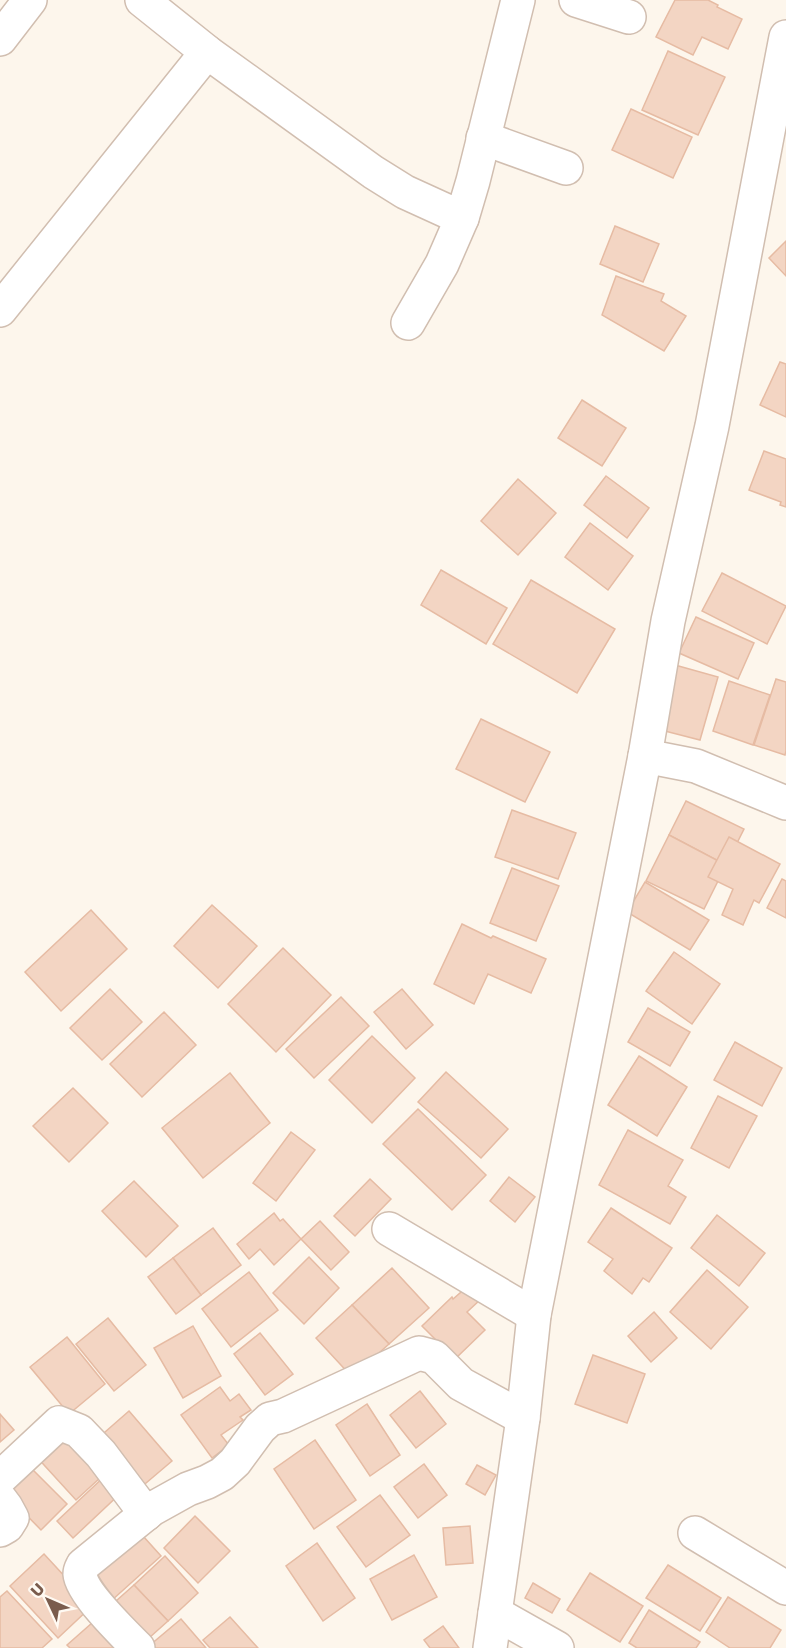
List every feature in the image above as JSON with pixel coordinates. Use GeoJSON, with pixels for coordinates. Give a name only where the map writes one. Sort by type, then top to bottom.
{"type":"FeatureCollection","features":[{"type":"Feature","properties":{"kind":"street"},"geometry":{"type":"LineString","coordinates":[[0,39],[30,0]]}},
{"type":"Feature","properties":{"kind":"street"},"geometry":{"type":"LineString","coordinates":[[142,0],[207,52],[373,172],[405,192],[462,218]]}},
{"type":"Feature","properties":{"kind":"street"},"geometry":{"type":"LineString","coordinates":[[408,323],[441,264],[462,218],[518,0]]}},
{"type":"Feature","properties":{"kind":"street"},"geometry":{"type":"LineString","coordinates":[[576,0],[629,17]]}},
{"type":"Feature","properties":{"kind":"street"},"geometry":{"type":"LineString","coordinates":[[490,1648],[523,1418],[534,1315],[645,756],[668,621],[712,426],[786,37]]}},
{"type":"Feature","properties":{"kind":"street"},"geometry":{"type":"LineString","coordinates":[[0,310],[207,52]]}},
{"type":"Feature","properties":{"kind":"street"},"geometry":{"type":"LineString","coordinates":[[483,138],[566,168]]}},
{"type":"Feature","properties":{"kind":"street"},"geometry":{"type":"LineString","coordinates":[[645,756],[696,766],[786,803]]}},
{"type":"Feature","properties":{"kind":"street"},"geometry":{"type":"LineString","coordinates":[[389,1229],[534,1315]]}},
{"type":"Feature","properties":{"kind":"street"},"geometry":{"type":"LineString","coordinates":[[138,1648],[93,1599],[80,1577],[83,1565],[152,1509],[222,1474],[235,1462],[260,1428],[270,1419],[283,1416],[419,1353],[434,1357],[461,1384],[523,1418]]}},
{"type":"Feature","properties":{"kind":"street"},"geometry":{"type":"LineString","coordinates":[[0,1478],[58,1423],[79,1431],[101,1454],[146,1514]]}},
{"type":"Feature","properties":{"kind":"street"},"geometry":{"type":"LineString","coordinates":[[0,1499],[12,1518],[7,1526],[0,1530]]}},
{"type":"Feature","properties":{"kind":"street"},"geometry":{"type":"LineString","coordinates":[[695,1533],[786,1588]]}},
{"type":"Feature","properties":{"kind":"street"},"geometry":{"type":"LineString","coordinates":[[495,1613],[557,1648]]}},
{"type":"Feature","properties":{"kind":"building"},"geometry":{"type":"Polygon","coordinates":[[[675,0],[708,0],[742,19],[728,49],[702,37],[693,55],[656,37],[675,0]]]}},
{"type":"Feature","properties":{"kind":"building"},"geometry":{"type":"Polygon","coordinates":[[[668,51],[725,77],[698,135],[642,110],[668,51]]]}},
{"type":"Feature","properties":{"kind":"building"},"geometry":{"type":"Polygon","coordinates":[[[631,109],[692,137],[673,178],[612,150],[631,109]]]}},
{"type":"Feature","properties":{"kind":"building"},"geometry":{"type":"Polygon","coordinates":[[[615,226],[659,244],[643,282],[600,264],[615,226]]]}},
{"type":"Feature","properties":{"kind":"building"},"geometry":{"type":"Polygon","coordinates":[[[786,241],[786,276],[769,258],[786,241]]]}},
{"type":"Feature","properties":{"kind":"building"},"geometry":{"type":"Polygon","coordinates":[[[616,276],[664,294],[661,301],[686,316],[664,351],[602,315],[616,276]]]}},
{"type":"Feature","properties":{"kind":"building"},"geometry":{"type":"Polygon","coordinates":[[[780,362],[786,364],[786,417],[760,405],[780,362]]]}},
{"type":"Feature","properties":{"kind":"building"},"geometry":{"type":"Polygon","coordinates":[[[582,400],[626,428],[602,466],[558,438],[582,400]]]}},
{"type":"Feature","properties":{"kind":"building"},"geometry":{"type":"Polygon","coordinates":[[[764,451],[786,459],[786,507],[780,505],[781,502],[749,490],[764,451]]]}},
{"type":"Feature","properties":{"kind":"building"},"geometry":{"type":"Polygon","coordinates":[[[606,476],[649,508],[627,538],[584,505],[606,476]]]}},
{"type":"Feature","properties":{"kind":"building"},"geometry":{"type":"Polygon","coordinates":[[[518,479],[556,513],[518,555],[481,521],[518,479]]]}},
{"type":"Feature","properties":{"kind":"building"},"geometry":{"type":"Polygon","coordinates":[[[590,523],[633,556],[608,590],[565,557],[590,523]]]}},
{"type":"Feature","properties":{"kind":"building"},"geometry":{"type":"Polygon","coordinates":[[[441,570],[507,608],[486,644],[421,605],[441,570]]]}},
{"type":"Feature","properties":{"kind":"building"},"geometry":{"type":"Polygon","coordinates":[[[722,573],[786,606],[767,644],[702,611],[722,573]]]}},
{"type":"Feature","properties":{"kind":"building"},"geometry":{"type":"Polygon","coordinates":[[[531,580],[615,629],[577,693],[493,644],[531,580]]]}},
{"type":"Feature","properties":{"kind":"building"},"geometry":{"type":"Polygon","coordinates":[[[696,617],[754,643],[738,679],[679,653],[696,617]]]}},
{"type":"Feature","properties":{"kind":"building"},"geometry":{"type":"Polygon","coordinates":[[[675,665],[718,677],[700,740],[657,729],[675,665]]]}},
{"type":"Feature","properties":{"kind":"building"},"geometry":{"type":"Polygon","coordinates":[[[776,679],[786,682],[785,755],[754,745],[776,679]]]}},
{"type":"Feature","properties":{"kind":"building"},"geometry":{"type":"Polygon","coordinates":[[[729,681],[770,695],[753,745],[713,731],[729,681]]]}},
{"type":"Feature","properties":{"kind":"building"},"geometry":{"type":"Polygon","coordinates":[[[481,719],[550,752],[525,802],[456,769],[481,719]]]}},
{"type":"Feature","properties":{"kind":"building"},"geometry":{"type":"Polygon","coordinates":[[[686,801],[744,829],[726,865],[669,835],[686,801]]]}},
{"type":"Feature","properties":{"kind":"building"},"geometry":{"type":"Polygon","coordinates":[[[512,810],[576,833],[558,879],[495,857],[512,810]]]}},
{"type":"Feature","properties":{"kind":"building"},"geometry":{"type":"Polygon","coordinates":[[[669,835],[726,865],[704,909],[646,881],[669,835]]]}},
{"type":"Feature","properties":{"kind":"building"},"geometry":{"type":"Polygon","coordinates":[[[729,837],[780,864],[759,903],[754,900],[743,925],[722,915],[733,889],[708,877],[729,837]]]}},
{"type":"Feature","properties":{"kind":"building"},"geometry":{"type":"Polygon","coordinates":[[[512,868],[559,886],[536,941],[490,923],[512,868]]]}},
{"type":"Feature","properties":{"kind":"building"},"geometry":{"type":"Polygon","coordinates":[[[782,879],[786,881],[786,918],[767,908],[782,879]]]}},
{"type":"Feature","properties":{"kind":"building"},"geometry":{"type":"Polygon","coordinates":[[[645,882],[709,920],[690,950],[627,912],[645,882]]]}},
{"type":"Feature","properties":{"kind":"building"},"geometry":{"type":"Polygon","coordinates":[[[212,905],[257,946],[218,988],[174,946],[212,905]]]}},
{"type":"Feature","properties":{"kind":"building"},"geometry":{"type":"Polygon","coordinates":[[[91,910],[127,949],[61,1011],[25,972],[91,910]]]}},
{"type":"Feature","properties":{"kind":"building"},"geometry":{"type":"Polygon","coordinates":[[[462,924],[546,959],[531,993],[488,974],[474,1004],[434,984],[462,924]]]}},
{"type":"Feature","properties":{"kind":"building"},"geometry":{"type":"Polygon","coordinates":[[[283,948],[331,995],[276,1052],[228,1004],[283,948]]]}},
{"type":"Feature","properties":{"kind":"building"},"geometry":{"type":"Polygon","coordinates":[[[674,952],[720,984],[692,1024],[646,991],[674,952]]]}},
{"type":"Feature","properties":{"kind":"building"},"geometry":{"type":"Polygon","coordinates":[[[110,989],[142,1022],[102,1060],[70,1028],[110,989]]]}},
{"type":"Feature","properties":{"kind":"building"},"geometry":{"type":"Polygon","coordinates":[[[402,989],[433,1025],[406,1049],[374,1012],[402,989]]]}},
{"type":"Feature","properties":{"kind":"building"},"geometry":{"type":"Polygon","coordinates":[[[341,997],[369,1026],[314,1078],[286,1049],[341,997]]]}},
{"type":"Feature","properties":{"kind":"building"},"geometry":{"type":"Polygon","coordinates":[[[648,1008],[690,1032],[670,1066],[628,1042],[648,1008]]]}},
{"type":"Feature","properties":{"kind":"building"},"geometry":{"type":"Polygon","coordinates":[[[164,1012],[196,1045],[142,1097],[110,1064],[164,1012]]]}},
{"type":"Feature","properties":{"kind":"building"},"geometry":{"type":"Polygon","coordinates":[[[372,1036],[415,1078],[372,1123],[329,1080],[372,1036]]]}},
{"type":"Feature","properties":{"kind":"building"},"geometry":{"type":"Polygon","coordinates":[[[735,1042],[782,1068],[762,1106],[714,1080],[735,1042]]]}},
{"type":"Feature","properties":{"kind":"building"},"geometry":{"type":"Polygon","coordinates":[[[639,1056],[687,1087],[657,1136],[608,1105],[639,1056]]]}},
{"type":"Feature","properties":{"kind":"building"},"geometry":{"type":"Polygon","coordinates":[[[446,1072],[508,1129],[481,1158],[418,1102],[446,1072]]]}},
{"type":"Feature","properties":{"kind":"building"},"geometry":{"type":"Polygon","coordinates":[[[230,1073],[270,1123],[203,1178],[162,1128],[230,1073]]]}},
{"type":"Feature","properties":{"kind":"building"},"geometry":{"type":"Polygon","coordinates":[[[73,1088],[108,1123],[69,1162],[33,1126],[73,1088]]]}},
{"type":"Feature","properties":{"kind":"building"},"geometry":{"type":"Polygon","coordinates":[[[718,1096],[757,1116],[729,1168],[691,1148],[718,1096]]]}},
{"type":"Feature","properties":{"kind":"building"},"geometry":{"type":"Polygon","coordinates":[[[418,1109],[486,1175],[452,1210],[383,1144],[418,1109]]]}},
{"type":"Feature","properties":{"kind":"building"},"geometry":{"type":"Polygon","coordinates":[[[628,1130],[683,1160],[668,1186],[686,1197],[670,1224],[599,1185],[628,1130]]]}},
{"type":"Feature","properties":{"kind":"building"},"geometry":{"type":"Polygon","coordinates":[[[291,1132],[315,1150],[276,1201],[253,1183],[291,1132]]]}},
{"type":"Feature","properties":{"kind":"building"},"geometry":{"type":"Polygon","coordinates":[[[509,1177],[535,1197],[515,1222],[490,1201],[509,1177]]]}},
{"type":"Feature","properties":{"kind":"building"},"geometry":{"type":"Polygon","coordinates":[[[370,1179],[391,1199],[355,1236],[334,1216],[370,1179]]]}},
{"type":"Feature","properties":{"kind":"building"},"geometry":{"type":"Polygon","coordinates":[[[134,1181],[178,1226],[146,1257],[102,1211],[134,1181]]]}},
{"type":"Feature","properties":{"kind":"building"},"geometry":{"type":"Polygon","coordinates":[[[611,1208],[672,1248],[649,1282],[643,1278],[632,1294],[604,1271],[613,1259],[588,1242],[611,1208]]]}},
{"type":"Feature","properties":{"kind":"building"},"geometry":{"type":"Polygon","coordinates":[[[274,1213],[280,1221],[283,1219],[301,1239],[274,1265],[260,1249],[249,1259],[237,1244],[274,1213]]]}},
{"type":"Feature","properties":{"kind":"building"},"geometry":{"type":"Polygon","coordinates":[[[717,1215],[765,1253],[739,1286],[691,1248],[717,1215]]]}},
{"type":"Feature","properties":{"kind":"building"},"geometry":{"type":"Polygon","coordinates":[[[320,1221],[349,1252],[331,1270],[301,1239],[320,1221]]]}},
{"type":"Feature","properties":{"kind":"building"},"geometry":{"type":"Polygon","coordinates":[[[213,1228],[241,1265],[201,1295],[173,1258],[213,1228]]]}},
{"type":"Feature","properties":{"kind":"building"},"geometry":{"type":"Polygon","coordinates":[[[309,1257],[339,1288],[304,1324],[273,1293],[309,1257]]]}},
{"type":"Feature","properties":{"kind":"building"},"geometry":{"type":"Polygon","coordinates":[[[173,1258],[201,1295],[176,1314],[148,1277],[173,1258]]]}},
{"type":"Feature","properties":{"kind":"building"},"geometry":{"type":"Polygon","coordinates":[[[392,1268],[429,1308],[389,1344],[352,1305],[392,1268]]]}},
{"type":"Feature","properties":{"kind":"building"},"geometry":{"type":"Polygon","coordinates":[[[707,1270],[748,1307],[711,1349],[670,1312],[707,1270]]]}},
{"type":"Feature","properties":{"kind":"building"},"geometry":{"type":"Polygon","coordinates":[[[249,1272],[278,1310],[231,1347],[202,1309],[249,1272]]]}},
{"type":"Feature","properties":{"kind":"building"},"geometry":{"type":"Polygon","coordinates":[[[468,1286],[481,1299],[467,1312],[485,1330],[455,1359],[422,1326],[452,1297],[453,1299],[468,1286]]]}},
{"type":"Feature","properties":{"kind":"building"},"geometry":{"type":"Polygon","coordinates":[[[352,1305],[389,1344],[352,1377],[316,1338],[352,1305]]]}},
{"type":"Feature","properties":{"kind":"building"},"geometry":{"type":"Polygon","coordinates":[[[654,1312],[677,1338],[651,1362],[628,1336],[654,1312]]]}},
{"type":"Feature","properties":{"kind":"building"},"geometry":{"type":"Polygon","coordinates":[[[108,1318],[146,1365],[114,1391],[76,1344],[108,1318]]]}},
{"type":"Feature","properties":{"kind":"building"},"geometry":{"type":"Polygon","coordinates":[[[193,1326],[221,1376],[183,1398],[154,1348],[193,1326]]]}},
{"type":"Feature","properties":{"kind":"building"},"geometry":{"type":"Polygon","coordinates":[[[260,1333],[293,1374],[265,1395],[234,1354],[260,1333]]]}},
{"type":"Feature","properties":{"kind":"building"},"geometry":{"type":"Polygon","coordinates":[[[67,1337],[105,1384],[69,1414],[30,1367],[67,1337]]]}},
{"type":"Feature","properties":{"kind":"building"},"geometry":{"type":"Polygon","coordinates":[[[593,1355],[645,1374],[627,1423],[575,1404],[593,1355]]]}},
{"type":"Feature","properties":{"kind":"building"},"geometry":{"type":"Polygon","coordinates":[[[220,1387],[230,1401],[239,1394],[251,1410],[240,1417],[243,1420],[221,1435],[229,1445],[212,1458],[181,1415],[220,1387]]]}},
{"type":"Feature","properties":{"kind":"building"},"geometry":{"type":"Polygon","coordinates":[[[420,1391],[446,1424],[416,1448],[390,1415],[420,1391]]]}},
{"type":"Feature","properties":{"kind":"building"},"geometry":{"type":"Polygon","coordinates":[[[367,1404],[400,1455],[370,1476],[336,1425],[367,1404]]]}},
{"type":"Feature","properties":{"kind":"building"},"geometry":{"type":"Polygon","coordinates":[[[129,1411],[172,1461],[139,1489],[97,1439],[129,1411]]]}},
{"type":"Feature","properties":{"kind":"building"},"geometry":{"type":"Polygon","coordinates":[[[0,1414],[14,1430],[0,1442],[0,1414]]]}},
{"type":"Feature","properties":{"kind":"building"},"geometry":{"type":"Polygon","coordinates":[[[59,1430],[101,1477],[76,1500],[34,1454],[59,1430]]]}},
{"type":"Feature","properties":{"kind":"building"},"geometry":{"type":"Polygon","coordinates":[[[315,1440],[356,1500],[314,1529],[274,1469],[315,1440]]]}},
{"type":"Feature","properties":{"kind":"building"},"geometry":{"type":"Polygon","coordinates":[[[424,1464],[447,1495],[418,1518],[394,1487],[424,1464]]]}},
{"type":"Feature","properties":{"kind":"building"},"geometry":{"type":"Polygon","coordinates":[[[477,1465],[496,1475],[485,1495],[466,1484],[477,1465]]]}},
{"type":"Feature","properties":{"kind":"building"},"geometry":{"type":"Polygon","coordinates":[[[29,1466],[67,1504],[41,1530],[4,1492],[29,1466]]]}},
{"type":"Feature","properties":{"kind":"building"},"geometry":{"type":"Polygon","coordinates":[[[108,1473],[124,1490],[73,1538],[57,1521],[108,1473]]]}},
{"type":"Feature","properties":{"kind":"building"},"geometry":{"type":"Polygon","coordinates":[[[380,1495],[410,1535],[366,1567],[337,1527],[380,1495]]]}},
{"type":"Feature","properties":{"kind":"building"},"geometry":{"type":"Polygon","coordinates":[[[195,1516],[230,1551],[198,1583],[164,1548],[195,1516]]]}},
{"type":"Feature","properties":{"kind":"building"},"geometry":{"type":"Polygon","coordinates":[[[134,1526],[161,1556],[111,1601],[84,1571],[134,1526]]]}},
{"type":"Feature","properties":{"kind":"building"},"geometry":{"type":"Polygon","coordinates":[[[470,1526],[473,1563],[446,1565],[443,1528],[470,1526]]]}},
{"type":"Feature","properties":{"kind":"building"},"geometry":{"type":"Polygon","coordinates":[[[317,1543],[355,1598],[323,1621],[286,1566],[317,1543]]]}},
{"type":"Feature","properties":{"kind":"building"},"geometry":{"type":"Polygon","coordinates":[[[44,1554],[92,1606],[58,1638],[10,1586],[44,1554]]]}},
{"type":"Feature","properties":{"kind":"building"},"geometry":{"type":"Polygon","coordinates":[[[414,1555],[437,1597],[392,1620],[370,1579],[414,1555]]]}},
{"type":"Feature","properties":{"kind":"building"},"geometry":{"type":"Polygon","coordinates":[[[165,1556],[198,1593],[168,1621],[134,1585],[165,1556]]]}},
{"type":"Feature","properties":{"kind":"building"},"geometry":{"type":"Polygon","coordinates":[[[668,1565],[721,1598],[700,1631],[646,1598],[668,1565]]]}},
{"type":"Feature","properties":{"kind":"building"},"geometry":{"type":"Polygon","coordinates":[[[590,1573],[643,1606],[620,1642],[567,1610],[590,1573]]]}},
{"type":"Feature","properties":{"kind":"building"},"geometry":{"type":"Polygon","coordinates":[[[533,1583],[560,1599],[552,1613],[525,1598],[533,1583]]]}},
{"type":"Feature","properties":{"kind":"building"},"geometry":{"type":"Polygon","coordinates":[[[134,1585],[168,1621],[140,1646],[107,1609],[134,1585]]]}},
{"type":"Feature","properties":{"kind":"building"},"geometry":{"type":"Polygon","coordinates":[[[7,1591],[52,1639],[42,1648],[0,1648],[0,1597],[7,1591]]]}},
{"type":"Feature","properties":{"kind":"building"},"geometry":{"type":"Polygon","coordinates":[[[728,1597],[781,1630],[770,1648],[730,1648],[706,1632],[728,1597]]]}},
{"type":"Feature","properties":{"kind":"building"},"geometry":{"type":"Polygon","coordinates":[[[649,1610],[700,1642],[696,1648],[637,1648],[629,1643],[649,1610]]]}},
{"type":"Feature","properties":{"kind":"building"},"geometry":{"type":"Polygon","coordinates":[[[101,1615],[129,1648],[70,1648],[67,1645],[101,1615]]]}},
{"type":"Feature","properties":{"kind":"building"},"geometry":{"type":"Polygon","coordinates":[[[230,1617],[258,1648],[210,1648],[203,1640],[230,1617]]]}},
{"type":"Feature","properties":{"kind":"building"},"geometry":{"type":"Polygon","coordinates":[[[181,1619],[206,1648],[150,1648],[149,1646],[181,1619]]]}},
{"type":"Feature","properties":{"kind":"building"},"geometry":{"type":"Polygon","coordinates":[[[443,1626],[459,1648],[430,1648],[424,1640],[443,1626]]]}}]}
